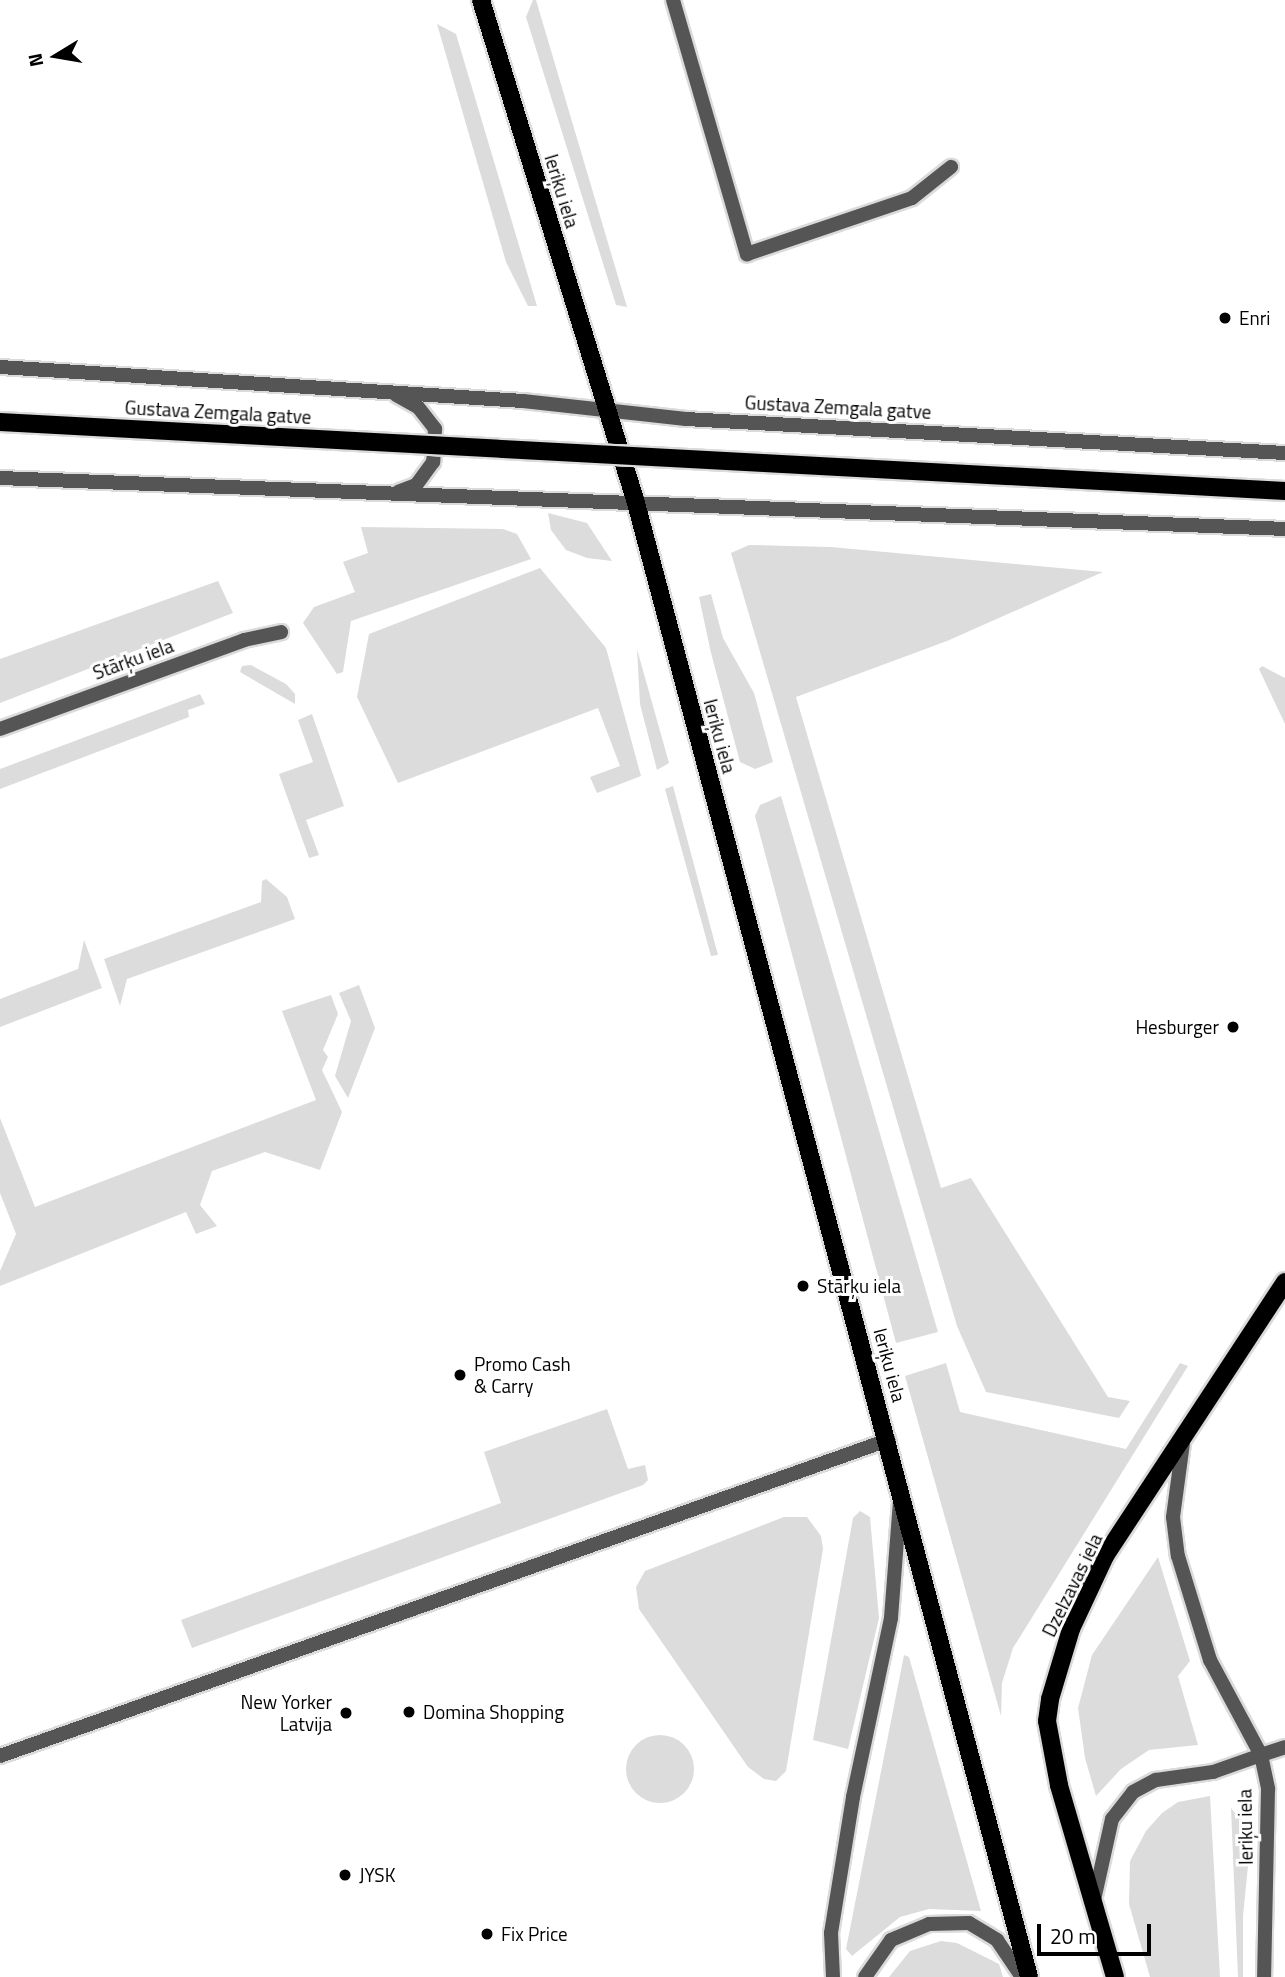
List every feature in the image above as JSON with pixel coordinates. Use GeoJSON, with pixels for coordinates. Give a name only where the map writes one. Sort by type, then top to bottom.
{"type":"FeatureCollection","features":[{"type":"Feature","properties":{"kind":"main road","name":"Ieriķu iela"},"geometry":{"type":"LineString","coordinates":[[481,0],[636,503],[888,1440],[1029,1977]]}},
{"type":"Feature","properties":{"kind":"main road","name":"Gustava Zemgala gatve"},"geometry":{"type":"LineString","coordinates":[[0,422],[1285,491]]}},
{"type":"Feature","properties":{"kind":"main road","name":"Dzelzavas iela"},"geometry":{"type":"LineString","coordinates":[[1093,1905],[1051,1747],[1049,1699],[1071,1629],[1105,1556],[1183,1443],[1285,1282]]}},
{"type":"Feature","properties":{"kind":"main road"},"geometry":{"type":"LineString","coordinates":[[1093,1905],[1115,1977]]}},
{"type":"Feature","properties":{"kind":"street"},"geometry":{"type":"LineString","coordinates":[[673,0],[747,254],[912,198],[951,167]]}},
{"type":"Feature","properties":{"kind":"street","name":"Gustava Zemgala gatve"},"geometry":{"type":"LineString","coordinates":[[0,368],[606,407],[693,420],[1285,453]]}},
{"type":"Feature","properties":{"kind":"street","name":"Gustava Zemgala gatve"},"geometry":{"type":"LineString","coordinates":[[390,392],[418,407],[435,429],[433,462],[416,485],[390,495]]}},
{"type":"Feature","properties":{"kind":"street","name":"Gustava Zemgala gatve"},"geometry":{"type":"LineString","coordinates":[[0,478],[1285,529]]}},
{"type":"Feature","properties":{"kind":"street","name":"Stārķu iela"},"geometry":{"type":"LineString","coordinates":[[0,729],[244,639],[281,632]]}},
{"type":"Feature","properties":{"kind":"street"},"geometry":{"type":"LineString","coordinates":[[0,1756],[888,1440]]}},
{"type":"Feature","properties":{"kind":"street","name":"Ieriķu iela"},"geometry":{"type":"LineString","coordinates":[[1183,1443],[1173,1517],[1178,1556],[1210,1660],[1261,1755],[1269,1821],[1264,1977]]}},
{"type":"Feature","properties":{"kind":"street","name":"Ieriķu iela"},"geometry":{"type":"LineString","coordinates":[[833,1977],[831,1933],[853,1797],[891,1618],[901,1489]]}},
{"type":"Feature","properties":{"kind":"street"},"geometry":{"type":"LineString","coordinates":[[1093,1905],[1112,1819],[1132,1792],[1156,1780],[1213,1772],[1285,1747]]}},
{"type":"Feature","properties":{"kind":"street"},"geometry":{"type":"LineString","coordinates":[[865,1977],[891,1940],[929,1924],[969,1923],[997,1940],[1022,1977]]}},
{"type":"Feature","properties":{"kind":"shaded area"},"geometry":{"type":"Polygon","coordinates":[[[533,0],[536,0],[627,307],[616,305],[526,17],[533,0]]]}},
{"type":"Feature","properties":{"kind":"shaded area"},"geometry":{"type":"Polygon","coordinates":[[[437,24],[456,34],[537,306],[528,306],[506,262],[437,24]]]}},
{"type":"Feature","properties":{"kind":"shaded area"},"geometry":{"type":"Polygon","coordinates":[[[548,513],[587,523],[612,561],[587,558],[566,550],[551,530],[548,513]]]}},
{"type":"Feature","properties":{"kind":"shaded area"},"geometry":{"type":"Polygon","coordinates":[[[361,527],[503,529],[517,534],[531,559],[351,621],[343,672],[337,674],[303,623],[314,607],[355,592],[343,562],[368,553],[361,527]]]}},
{"type":"Feature","properties":{"kind":"shaded area"},"geometry":{"type":"Polygon","coordinates":[[[749,545],[831,547],[1103,572],[947,641],[796,697],[941,1188],[971,1178],[1108,1397],[1130,1401],[1119,1418],[986,1392],[957,1326],[731,553],[749,545]]]}},
{"type":"Feature","properties":{"kind":"shaded area"},"geometry":{"type":"Polygon","coordinates":[[[540,568],[606,648],[641,776],[597,793],[590,777],[620,766],[598,708],[398,783],[357,697],[369,634],[540,568]]]}},
{"type":"Feature","properties":{"kind":"shaded area"},"geometry":{"type":"Polygon","coordinates":[[[218,581],[233,613],[0,703],[0,659],[218,581]]]}},
{"type":"Feature","properties":{"kind":"shaded area"},"geometry":{"type":"Polygon","coordinates":[[[711,594],[723,638],[754,693],[773,762],[755,769],[740,762],[711,653],[699,597],[711,594]]]}},
{"type":"Feature","properties":{"kind":"shaded area"},"geometry":{"type":"Polygon","coordinates":[[[637,649],[669,763],[657,770],[640,704],[637,649]]]}},
{"type":"Feature","properties":{"kind":"shaded area"},"geometry":{"type":"Polygon","coordinates":[[[251,665],[286,684],[295,694],[295,704],[240,672],[242,666],[251,665]]]}},
{"type":"Feature","properties":{"kind":"shaded area"},"geometry":{"type":"Polygon","coordinates":[[[1262,666],[1285,678],[1285,724],[1259,669],[1262,666]]]}},
{"type":"Feature","properties":{"kind":"shaded area"},"geometry":{"type":"Polygon","coordinates":[[[200,694],[205,704],[188,710],[189,717],[0,789],[0,769],[200,694]]]}},
{"type":"Feature","properties":{"kind":"shaded area"},"geometry":{"type":"Polygon","coordinates":[[[312,714],[344,806],[306,820],[319,855],[309,858],[279,774],[313,762],[298,720],[312,714]]]}},
{"type":"Feature","properties":{"kind":"shaded area"},"geometry":{"type":"Polygon","coordinates":[[[673,786],[718,955],[711,956],[665,789],[673,786]]]}},
{"type":"Feature","properties":{"kind":"shaded area"},"geometry":{"type":"Polygon","coordinates":[[[781,796],[938,1332],[896,1343],[755,816],[760,805],[781,796]]]}},
{"type":"Feature","properties":{"kind":"shaded area"},"geometry":{"type":"Polygon","coordinates":[[[266,879],[287,897],[295,919],[127,979],[120,1006],[104,959],[261,902],[262,881],[266,879]]]}},
{"type":"Feature","properties":{"kind":"shaded area"},"geometry":{"type":"Polygon","coordinates":[[[84,940],[102,988],[0,1027],[0,999],[78,969],[84,940]]]}},
{"type":"Feature","properties":{"kind":"shaded area"},"geometry":{"type":"Polygon","coordinates":[[[359,985],[375,1028],[348,1098],[335,1076],[351,1021],[339,993],[359,985]]]}},
{"type":"Feature","properties":{"kind":"shaded area"},"geometry":{"type":"Polygon","coordinates":[[[331,995],[338,1014],[323,1050],[328,1057],[322,1070],[342,1112],[320,1170],[265,1152],[212,1171],[200,1205],[217,1226],[196,1234],[186,1212],[0,1286],[0,1271],[16,1234],[0,1193],[0,1118],[35,1207],[316,1100],[282,1011],[331,995]]]}},
{"type":"Feature","properties":{"kind":"shaded area"},"geometry":{"type":"Polygon","coordinates":[[[946,1363],[960,1412],[1126,1449],[1180,1363],[1188,1366],[1013,1648],[1002,1683],[1001,1716],[905,1376],[946,1363]]]}},
{"type":"Feature","properties":{"kind":"shaded area"},"geometry":{"type":"Polygon","coordinates":[[[607,1409],[628,1469],[645,1465],[648,1480],[643,1485],[192,1648],[181,1620],[501,1503],[484,1452],[607,1409]]]}},
{"type":"Feature","properties":{"kind":"shaded area"},"geometry":{"type":"Polygon","coordinates":[[[860,1511],[870,1517],[879,1618],[848,1749],[813,1740],[853,1518],[860,1511]]]}},
{"type":"Feature","properties":{"kind":"shaded area"},"geometry":{"type":"Polygon","coordinates":[[[784,1517],[807,1517],[821,1536],[823,1549],[786,1771],[776,1781],[764,1779],[748,1767],[639,1609],[636,1587],[645,1571],[784,1517]]]}},
{"type":"Feature","properties":{"kind":"shaded area"},"geometry":{"type":"Polygon","coordinates":[[[1158,1557],[1190,1661],[1178,1676],[1198,1745],[1149,1750],[1121,1769],[1096,1796],[1085,1758],[1078,1708],[1092,1655],[1158,1557]]]}},
{"type":"Feature","properties":{"kind":"shaded area"},"geometry":{"type":"Polygon","coordinates":[[[904,1655],[909,1657],[981,1911],[929,1909],[900,1917],[852,1956],[846,1949],[904,1655]]]}},
{"type":"Feature","properties":{"kind":"shaded area"},"geometry":{"type":"Polygon","coordinates":[[[660,1735],[673,1738],[684,1745],[691,1756],[694,1769],[691,1782],[684,1793],[673,1800],[660,1803],[647,1800],[636,1793],[629,1782],[626,1769],[629,1756],[636,1745],[647,1738],[660,1735]]]}},
{"type":"Feature","properties":{"kind":"shaded area"},"geometry":{"type":"Polygon","coordinates":[[[1210,1796],[1220,1977],[1150,1977],[1129,1904],[1130,1861],[1146,1831],[1162,1813],[1178,1802],[1210,1796]]]}},
{"type":"Feature","properties":{"kind":"shaded area"},"geometry":{"type":"Polygon","coordinates":[[[1231,1808],[1245,1825],[1249,1856],[1243,1916],[1243,1977],[1238,1977],[1231,1808]]]}},
{"type":"Feature","properties":{"kind":"shaded area"},"geometry":{"type":"Polygon","coordinates":[[[941,1941],[957,1943],[999,1964],[1003,1977],[889,1977],[910,1951],[941,1941]]]}},
{"type":"Feature","properties":{"kind":"place","name":"Enri"},"geometry":{"type":"Point","coordinates":[1225,318]}},
{"type":"Feature","properties":{"kind":"place","name":"Hesburger"},"geometry":{"type":"Point","coordinates":[1233,1027]}},
{"type":"Feature","properties":{"kind":"place","name":"Stārķu iela"},"geometry":{"type":"Point","coordinates":[803,1286]}},
{"type":"Feature","properties":{"kind":"place","name":"Promo Cash & Carry"},"geometry":{"type":"Point","coordinates":[460,1375]}},
{"type":"Feature","properties":{"kind":"place","name":"Domina Shopping"},"geometry":{"type":"Point","coordinates":[409,1712]}},
{"type":"Feature","properties":{"kind":"place","name":"New Yorker Latvija"},"geometry":{"type":"Point","coordinates":[346,1713]}},
{"type":"Feature","properties":{"kind":"place","name":"JYSK"},"geometry":{"type":"Point","coordinates":[345,1875]}},
{"type":"Feature","properties":{"kind":"place","name":"Fix Price"},"geometry":{"type":"Point","coordinates":[487,1934]}}]}
